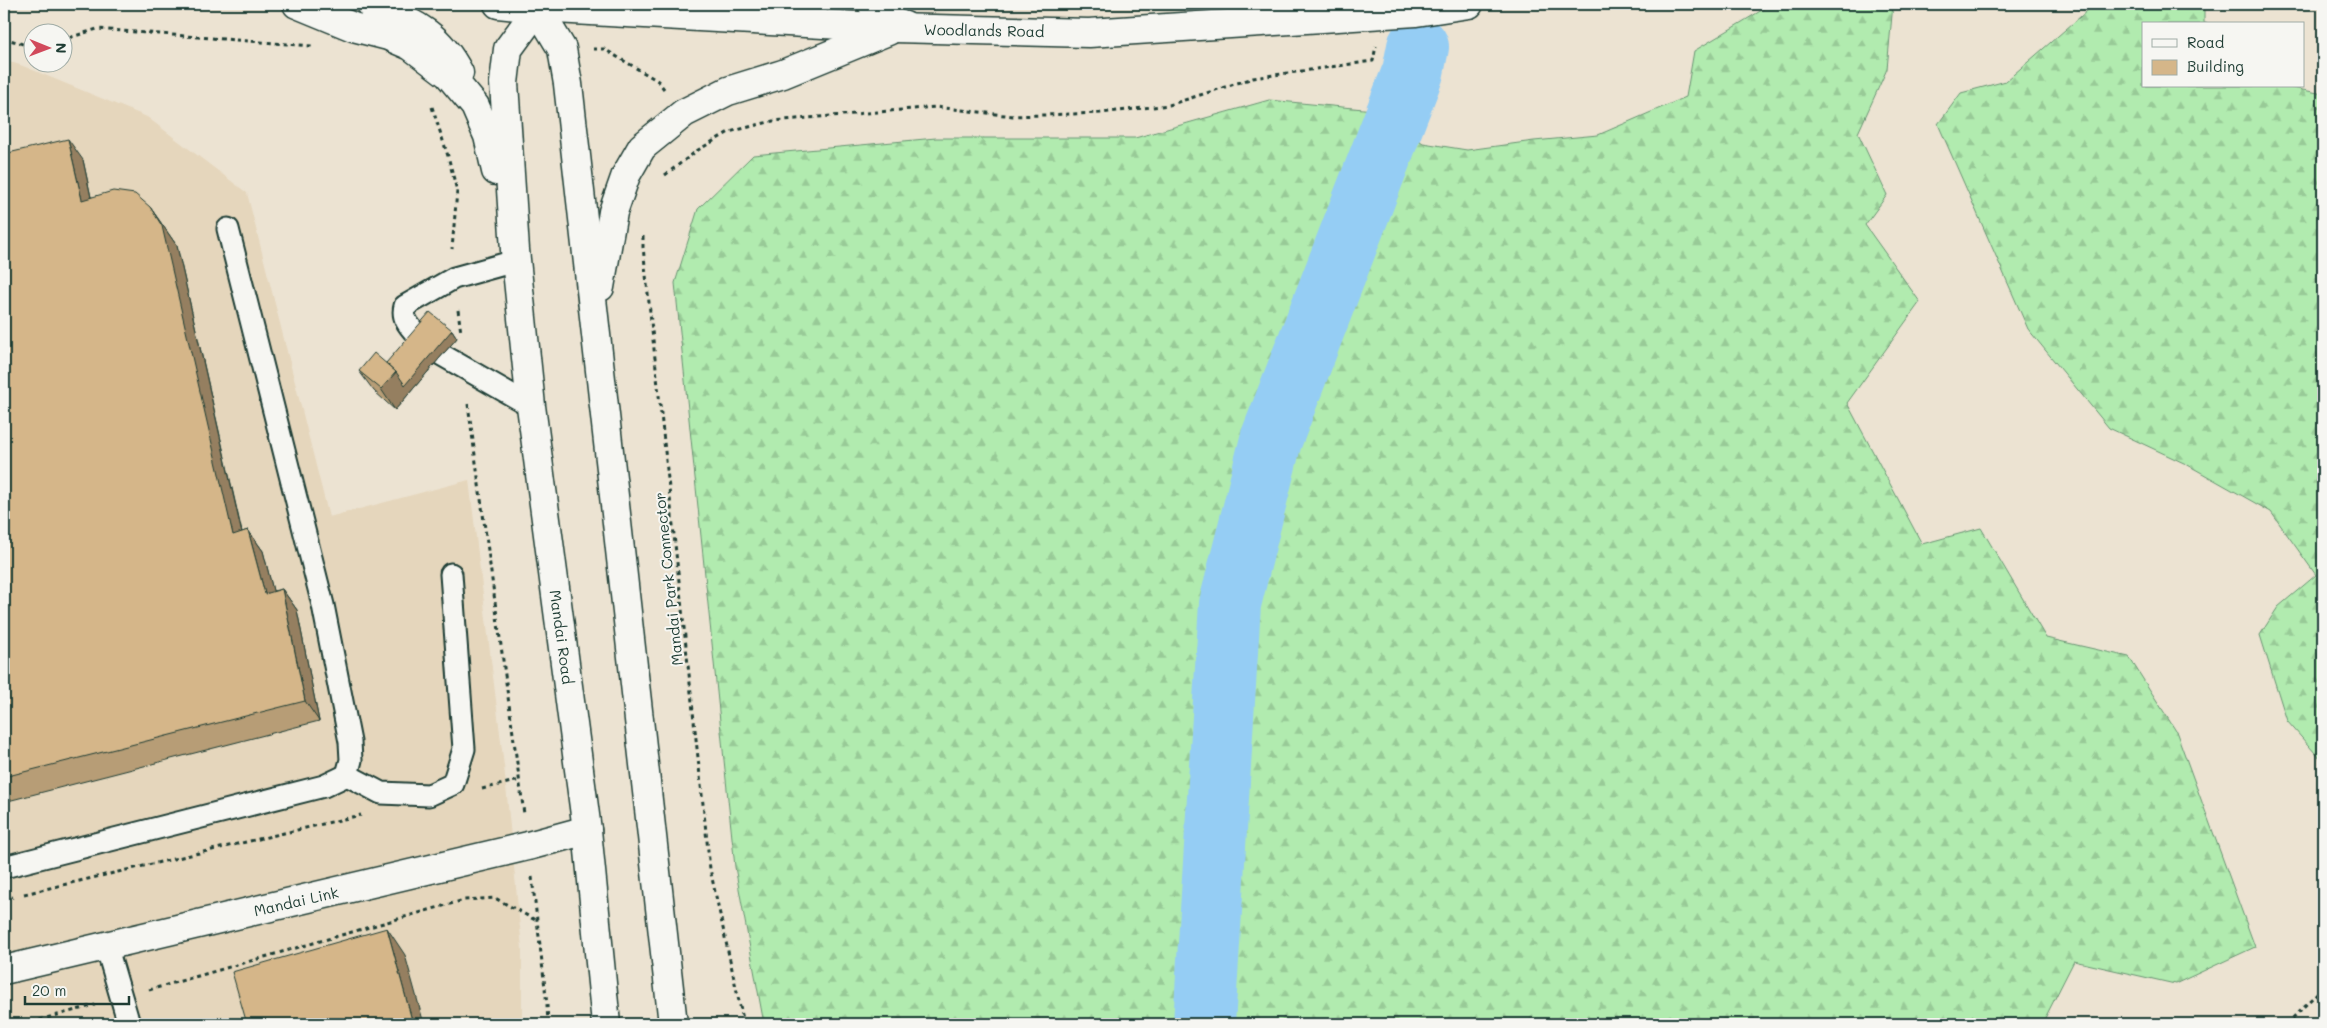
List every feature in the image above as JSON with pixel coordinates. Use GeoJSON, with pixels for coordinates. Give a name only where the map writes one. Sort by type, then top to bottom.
{"type":"FeatureCollection","features":[{"type":"Feature","properties":{"kind":"main road"},"geometry":{"type":"LineString","coordinates":[[297,4],[353,28],[388,36],[411,46],[448,74],[474,106]]}},
{"type":"Feature","properties":{"kind":"main road"},"geometry":{"type":"LineString","coordinates":[[370,4],[424,29],[441,44],[452,60],[488,136],[515,256]]}},
{"type":"Feature","properties":{"kind":"main road","name":"Woodlands Road"},"geometry":{"type":"LineString","coordinates":[[498,4],[904,28],[1089,33],[1375,27],[1463,5]]}},
{"type":"Feature","properties":{"kind":"main road"},"geometry":{"type":"LineString","coordinates":[[872,4],[884,19],[904,28]]}},
{"type":"Feature","properties":{"kind":"main road"},"geometry":{"type":"LineString","coordinates":[[515,256],[504,83],[508,49],[538,5],[562,49],[576,151],[673,1024]]}},
{"type":"Feature","properties":{"kind":"main road"},"geometry":{"type":"LineString","coordinates":[[594,320],[613,212],[626,175],[642,147],[684,113],[728,91],[784,74],[904,28]]}},
{"type":"Feature","properties":{"kind":"main road","name":"Mandai Road"},"geometry":{"type":"LineString","coordinates":[[515,256],[531,406],[587,830],[606,1024]]}},
{"type":"Feature","properties":{"kind":"main road","name":"Mandai Link"},"geometry":{"type":"LineString","coordinates":[[4,970],[528,846],[587,830]]}},
{"type":"Feature","properties":{"kind":"lane"},"geometry":{"type":"LineString","coordinates":[[4,867],[324,786],[347,775],[351,760],[350,742],[324,605],[228,229]]}},
{"type":"Feature","properties":{"kind":"lane"},"geometry":{"type":"LineString","coordinates":[[419,337],[405,318],[405,306],[454,278],[515,256]]}},
{"type":"Feature","properties":{"kind":"lane"},"geometry":{"type":"LineString","coordinates":[[442,356],[531,406]]}},
{"type":"Feature","properties":{"kind":"lane"},"geometry":{"type":"LineString","coordinates":[[347,775],[381,793],[429,795],[453,784],[464,749],[452,574]]}},
{"type":"Feature","properties":{"kind":"lane"},"geometry":{"type":"LineString","coordinates":[[106,945],[129,1024]]}},
{"type":"Feature","properties":{"kind":"path"},"geometry":{"type":"LineString","coordinates":[[663,179],[667,172],[698,150],[729,132],[773,121],[936,107],[1013,116],[1101,113],[1169,105],[1253,78],[1373,62],[1375,27]]}},
{"type":"Feature","properties":{"kind":"path"},"geometry":{"type":"LineString","coordinates":[[72,37],[97,29],[314,47]]}},
{"type":"Feature","properties":{"kind":"path"},"geometry":{"type":"LineString","coordinates":[[4,38],[22,44]]}},
{"type":"Feature","properties":{"kind":"path"},"geometry":{"type":"LineString","coordinates":[[430,101],[457,191],[451,254],[464,368],[520,780],[548,1024]]}},
{"type":"Feature","properties":{"kind":"path","name":"Mandai Park Connector"},"geometry":{"type":"LineString","coordinates":[[644,228],[643,247],[710,869],[744,1024]]}},
{"type":"Feature","properties":{"kind":"path"},"geometry":{"type":"LineString","coordinates":[[473,791],[520,780]]}},
{"type":"Feature","properties":{"kind":"path"},"geometry":{"type":"LineString","coordinates":[[4,899],[368,813]]}},
{"type":"Feature","properties":{"kind":"path"},"geometry":{"type":"LineString","coordinates":[[24,1024],[464,900],[495,898],[537,922]]}},
{"type":"Feature","properties":{"kind":"path"},"geometry":{"type":"LineString","coordinates":[[2287,1024],[2323,987]]}},
{"type":"Feature","properties":{"kind":"shaded area"},"geometry":{"type":"Polygon","coordinates":[[[4,60],[22,66],[22,72],[38,72],[147,117],[247,193],[329,517],[469,480],[504,766],[522,948],[522,1024],[4,1024],[4,60]]]}},
{"type":"Feature","properties":{"kind":"green space"},"geometry":{"type":"Polygon","coordinates":[[[1772,4],[1893,4],[1887,69],[1858,133],[1887,195],[1865,225],[1920,302],[1847,403],[1922,544],[1981,528],[2046,638],[2129,657],[2176,731],[2255,947],[2175,984],[2074,961],[2042,1024],[764,1024],[735,867],[675,283],[698,209],[753,155],[936,138],[1135,138],[1269,100],[1374,110],[1423,143],[1467,150],[1598,135],[1686,97],[1694,51],[1772,4]]]}},
{"type":"Feature","properties":{"kind":"green space"},"geometry":{"type":"Polygon","coordinates":[[[2095,4],[2204,4],[2204,22],[2142,22],[2142,88],[2293,88],[2323,94],[2323,762],[2287,721],[2260,635],[2278,607],[2316,575],[2271,512],[2186,464],[2109,428],[2028,329],[1938,124],[1961,93],[2006,81],[2095,4]]]}},
{"type":"Feature","properties":{"kind":"building"},"geometry":{"type":"Polygon","coordinates":[[[68,139],[82,200],[113,191],[135,194],[150,207],[162,226],[233,535],[248,530],[265,594],[282,589],[305,701],[4,777],[4,154],[68,139]]]}},
{"type":"Feature","properties":{"kind":"building"},"geometry":{"type":"Polygon","coordinates":[[[430,312],[452,330],[405,385],[396,372],[386,363],[430,312]]]}},
{"type":"Feature","properties":{"kind":"building"},"geometry":{"type":"Polygon","coordinates":[[[374,353],[396,372],[381,389],[359,371],[374,353]]]}},
{"type":"Feature","properties":{"kind":"building"},"geometry":{"type":"Polygon","coordinates":[[[387,928],[413,1024],[247,1024],[232,972],[387,928]]]}},
{"type":"Feature","properties":{"kind":"waterway"},"geometry":{"type":"LineString","coordinates":[[1204,1024],[1230,604],[1271,440],[1413,72],[1418,47]]}}]}
